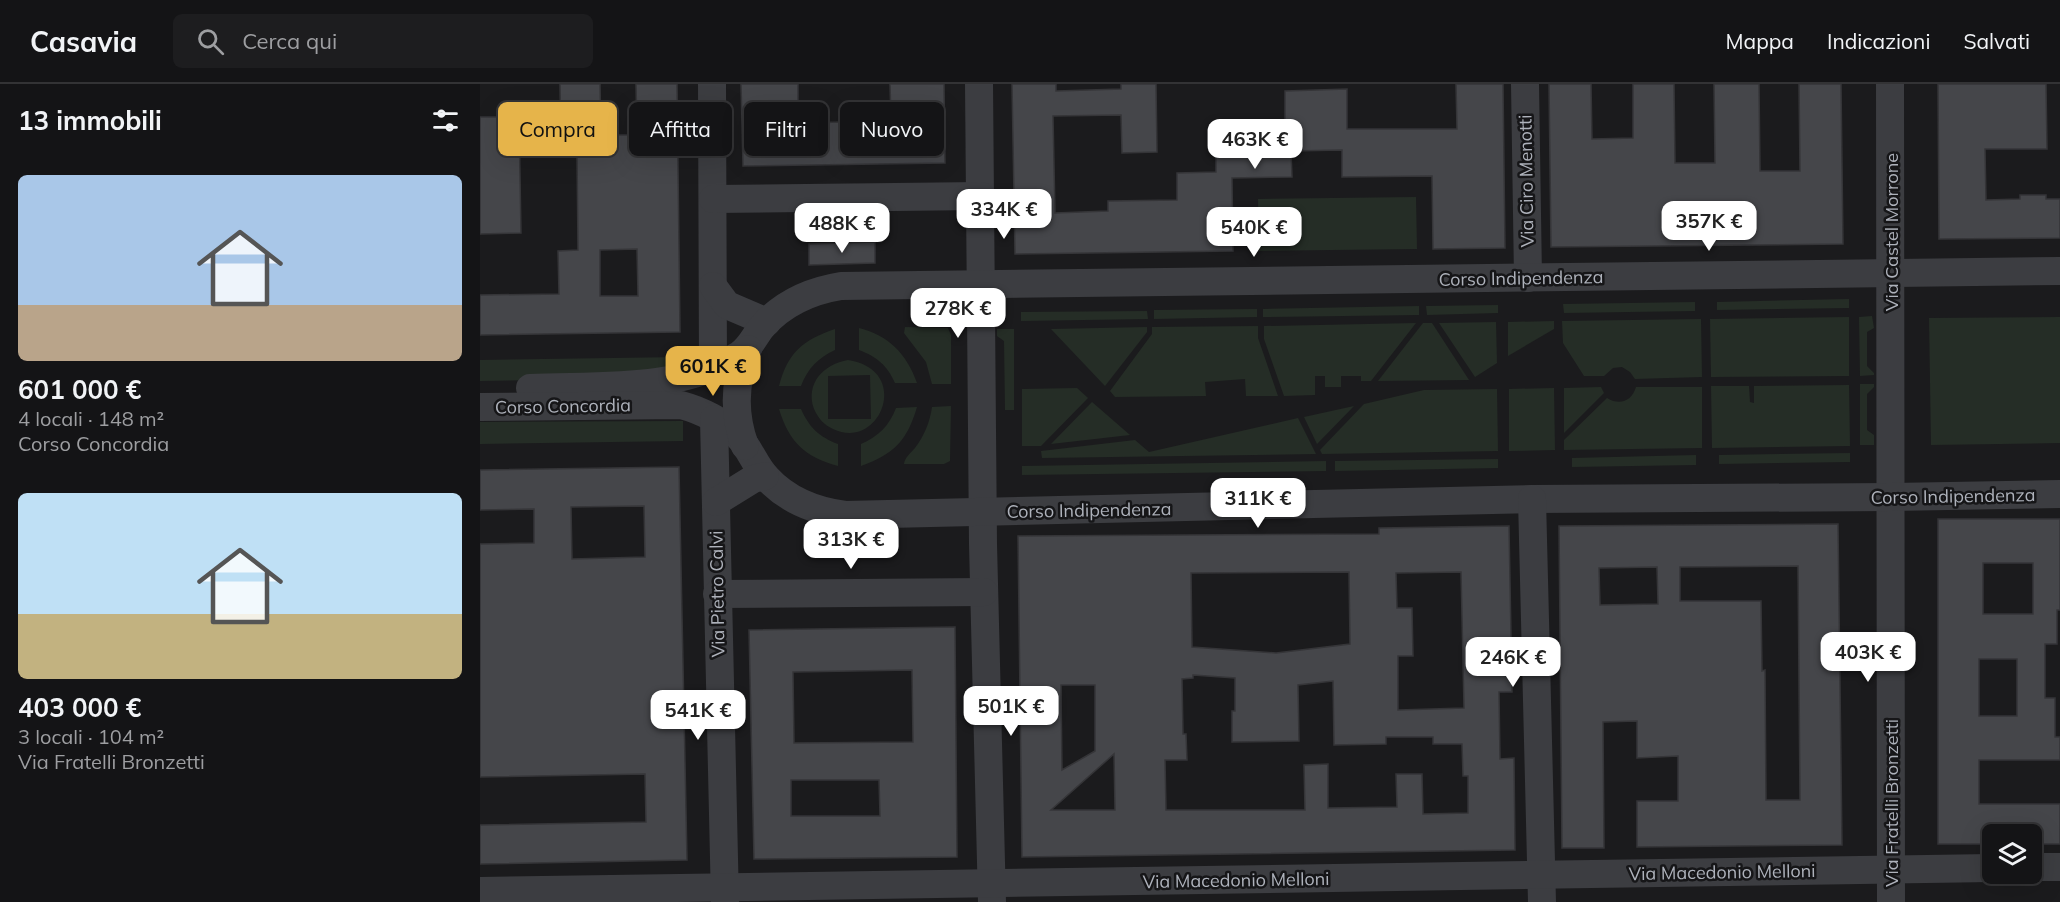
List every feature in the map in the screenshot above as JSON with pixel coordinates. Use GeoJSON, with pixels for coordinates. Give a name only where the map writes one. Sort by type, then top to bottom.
{"type":"FeatureCollection","features":[{"type":"Feature","properties":{"kind":"street"},"geometry":{"type":"LineString","coordinates":[[712,84],[713,368]]}},
{"type":"Feature","properties":{"kind":"street"},"geometry":{"type":"LineString","coordinates":[[979,84],[984,592],[992,893]]}},
{"type":"Feature","properties":{"kind":"street","name":"Via Ciro Menotti"},"geometry":{"type":"LineString","coordinates":[[1525,84],[1528,278]]}},
{"type":"Feature","properties":{"kind":"street","name":"Via Castel Morrone"},"geometry":{"type":"LineString","coordinates":[[1890,84],[1891,380]]}},
{"type":"Feature","properties":{"kind":"street"},"geometry":{"type":"LineString","coordinates":[[713,199],[981,196]]}},
{"type":"Feature","properties":{"kind":"street","name":"Corso Indipendenza"},"geometry":{"type":"LineString","coordinates":[[748,349],[767,322],[785,307],[806,295],[841,286],[2060,271]]}},
{"type":"Feature","properties":{"kind":"street"},"geometry":{"type":"LineString","coordinates":[[713,286],[727,305],[767,322]]}},
{"type":"Feature","properties":{"kind":"street"},"geometry":{"type":"LineString","coordinates":[[746,446],[738,424],[736,400],[739,375],[748,349]]}},
{"type":"Feature","properties":{"kind":"street","name":"Corso Concordia"},"geometry":{"type":"LineString","coordinates":[[480,390],[658,383],[713,368],[748,349]]}},
{"type":"Feature","properties":{"kind":"street","name":"Via Fratelli Bronzetti"},"geometry":{"type":"LineString","coordinates":[[1891,380],[1891,902]]}},
{"type":"Feature","properties":{"kind":"street","name":"Corso Concordia"},"geometry":{"type":"LineString","coordinates":[[480,407],[681,405],[714,419],[738,435],[746,446]]}},
{"type":"Feature","properties":{"kind":"street","name":"Via Pietro Calvi"},"geometry":{"type":"LineString","coordinates":[[714,419],[725,894]]}},
{"type":"Feature","properties":{"kind":"street","name":"Corso Indipendenza"},"geometry":{"type":"LineString","coordinates":[[746,446],[765,477],[785,494],[805,505],[845,515],[1532,499],[2060,494]]}},
{"type":"Feature","properties":{"kind":"street"},"geometry":{"type":"LineString","coordinates":[[716,502],[753,479],[765,477]]}},
{"type":"Feature","properties":{"kind":"street"},"geometry":{"type":"LineString","coordinates":[[1532,499],[1541,888]]}},
{"type":"Feature","properties":{"kind":"street"},"geometry":{"type":"LineString","coordinates":[[717,594],[984,592]]}},
{"type":"Feature","properties":{"kind":"street"},"geometry":{"type":"LineString","coordinates":[[2042,867],[2060,867]]}},
{"type":"Feature","properties":{"kind":"street","name":"Via Macedonio Melloni"},"geometry":{"type":"LineString","coordinates":[[480,891],[725,894],[1541,888],[1891,869],[1982,868]]}},
{"type":"Feature","properties":{"kind":"shaded area"},"geometry":{"type":"Polygon","coordinates":[[[1416,197],[1417,249],[1259,251],[1258,199],[1416,197]]]}},
{"type":"Feature","properties":{"kind":"shaded area"},"geometry":{"type":"Polygon","coordinates":[[[1849,299],[1849,308],[1717,310],[1717,302],[1849,299]]]}},
{"type":"Feature","properties":{"kind":"shaded area"},"geometry":{"type":"Polygon","coordinates":[[[1695,302],[1695,311],[1564,313],[1563,304],[1695,302]]]}},
{"type":"Feature","properties":{"kind":"shaded area"},"geometry":{"type":"Polygon","coordinates":[[[1498,305],[1498,313],[1427,315],[1426,306],[1498,305]]]}},
{"type":"Feature","properties":{"kind":"shaded area"},"geometry":{"type":"Polygon","coordinates":[[[1419,306],[1419,315],[1263,317],[1263,309],[1419,306]]]}},
{"type":"Feature","properties":{"kind":"shaded area"},"geometry":{"type":"Polygon","coordinates":[[[1257,309],[1257,317],[1154,319],[1154,310],[1257,309]]]}},
{"type":"Feature","properties":{"kind":"shaded area"},"geometry":{"type":"Polygon","coordinates":[[[1147,311],[1148,319],[1021,321],[1021,312],[1147,311]]]}},
{"type":"Feature","properties":{"kind":"shaded area"},"geometry":{"type":"Polygon","coordinates":[[[1872,316],[1874,328],[1867,332],[1867,366],[1874,375],[1860,376],[1859,317],[1872,316]]]}},
{"type":"Feature","properties":{"kind":"shaded area"},"geometry":{"type":"Polygon","coordinates":[[[1849,317],[1849,376],[1711,377],[1710,319],[1849,317]]]}},
{"type":"Feature","properties":{"kind":"shaded area"},"geometry":{"type":"Polygon","coordinates":[[[2060,317],[2060,443],[1931,445],[1929,318],[2060,317]]]}},
{"type":"Feature","properties":{"kind":"shaded area"},"geometry":{"type":"Polygon","coordinates":[[[1701,319],[1702,377],[1635,379],[1622,367],[1613,368],[1604,376],[1584,376],[1563,343],[1562,321],[1701,319]]]}},
{"type":"Feature","properties":{"kind":"shaded area"},"geometry":{"type":"Polygon","coordinates":[[[1554,321],[1554,329],[1508,356],[1508,322],[1554,321]]]}},
{"type":"Feature","properties":{"kind":"shaded area"},"geometry":{"type":"Polygon","coordinates":[[[1496,322],[1497,363],[1475,377],[1439,323],[1496,322]]]}},
{"type":"Feature","properties":{"kind":"shaded area"},"geometry":{"type":"Polygon","coordinates":[[[1416,323],[1371,381],[1361,381],[1361,376],[1341,376],[1341,387],[1325,387],[1325,376],[1315,376],[1315,395],[1284,396],[1264,339],[1264,326],[1416,323]]]}},
{"type":"Feature","properties":{"kind":"shaded area"},"geometry":{"type":"Polygon","coordinates":[[[1423,323],[1432,323],[1469,380],[1378,381],[1423,323]]]}},
{"type":"Feature","properties":{"kind":"shaded area"},"geometry":{"type":"Polygon","coordinates":[[[1258,326],[1258,338],[1278,396],[1246,396],[1245,379],[1205,382],[1206,396],[1115,397],[1110,391],[1152,334],[1152,327],[1258,326]]]}},
{"type":"Feature","properties":{"kind":"shaded area"},"geometry":{"type":"Polygon","coordinates":[[[905,327],[948,328],[951,335],[951,384],[932,384],[926,362],[904,333],[905,327]]]}},
{"type":"Feature","properties":{"kind":"shaded area"},"geometry":{"type":"Polygon","coordinates":[[[1147,327],[1147,332],[1105,386],[1051,329],[1147,327]]]}},
{"type":"Feature","properties":{"kind":"shaded area"},"geometry":{"type":"Polygon","coordinates":[[[859,328],[879,335],[895,347],[908,363],[917,383],[895,383],[881,362],[859,350],[859,328]]]}},
{"type":"Feature","properties":{"kind":"shaded area"},"geometry":{"type":"Polygon","coordinates":[[[835,329],[835,350],[814,364],[801,386],[779,386],[787,364],[798,349],[814,338],[835,329]]]}},
{"type":"Feature","properties":{"kind":"shaded area"},"geometry":{"type":"Polygon","coordinates":[[[997,329],[1014,329],[1014,410],[1005,410],[1004,341],[997,336],[997,329]]]}},
{"type":"Feature","properties":{"kind":"shaded area"},"geometry":{"type":"Polygon","coordinates":[[[682,357],[682,378],[480,381],[480,360],[682,357]]]}},
{"type":"Feature","properties":{"kind":"shaded area"},"geometry":{"type":"Polygon","coordinates":[[[848,360],[868,367],[880,378],[884,392],[882,407],[876,420],[864,429],[850,433],[833,429],[822,421],[814,409],[812,400],[814,383],[824,370],[848,360]],[[870,375],[828,376],[828,419],[871,419],[870,375]]]}},
{"type":"Feature","properties":{"kind":"shaded area"},"geometry":{"type":"Polygon","coordinates":[[[1860,384],[1874,384],[1867,394],[1867,430],[1874,435],[1874,445],[1860,445],[1860,384]]]}},
{"type":"Feature","properties":{"kind":"shaded area"},"geometry":{"type":"Polygon","coordinates":[[[1849,385],[1850,446],[1712,448],[1711,386],[1749,386],[1750,402],[1754,403],[1754,386],[1849,385]]]}},
{"type":"Feature","properties":{"kind":"shaded area"},"geometry":{"type":"Polygon","coordinates":[[[1601,387],[1604,393],[1564,433],[1564,388],[1601,387]]]}},
{"type":"Feature","properties":{"kind":"shaded area"},"geometry":{"type":"Polygon","coordinates":[[[1636,387],[1702,387],[1702,448],[1564,450],[1564,440],[1607,398],[1616,402],[1625,401],[1632,396],[1636,387]]]}},
{"type":"Feature","properties":{"kind":"shaded area"},"geometry":{"type":"Polygon","coordinates":[[[1077,388],[1088,398],[1041,446],[1022,446],[1022,389],[1077,388]]]}},
{"type":"Feature","properties":{"kind":"shaded area"},"geometry":{"type":"Polygon","coordinates":[[[1554,388],[1555,450],[1509,451],[1509,389],[1554,388]]]}},
{"type":"Feature","properties":{"kind":"shaded area"},"geometry":{"type":"Polygon","coordinates":[[[1497,389],[1498,451],[1322,454],[1320,450],[1364,404],[1424,390],[1497,389]]]}},
{"type":"Feature","properties":{"kind":"shaded area"},"geometry":{"type":"Polygon","coordinates":[[[1092,402],[1130,435],[1051,444],[1092,402]]]}},
{"type":"Feature","properties":{"kind":"shaded area"},"geometry":{"type":"Polygon","coordinates":[[[951,406],[950,461],[944,464],[904,464],[924,434],[932,407],[951,406]]]}},
{"type":"Feature","properties":{"kind":"shaded area"},"geometry":{"type":"Polygon","coordinates":[[[1354,406],[1317,444],[1304,417],[1354,406]]]}},
{"type":"Feature","properties":{"kind":"shaded area"},"geometry":{"type":"Polygon","coordinates":[[[917,407],[909,429],[898,445],[861,466],[861,444],[883,430],[896,408],[917,407]]]}},
{"type":"Feature","properties":{"kind":"shaded area"},"geometry":{"type":"Polygon","coordinates":[[[779,409],[801,409],[815,431],[838,444],[838,466],[807,453],[793,439],[779,409]]]}},
{"type":"Feature","properties":{"kind":"shaded area"},"geometry":{"type":"Polygon","coordinates":[[[1298,418],[1316,454],[1042,458],[1041,451],[1135,440],[1149,452],[1298,418]]]}},
{"type":"Feature","properties":{"kind":"shaded area"},"geometry":{"type":"Polygon","coordinates":[[[683,421],[683,441],[480,444],[480,422],[683,421]]]}},
{"type":"Feature","properties":{"kind":"shaded area"},"geometry":{"type":"Polygon","coordinates":[[[1850,453],[1850,462],[1719,464],[1719,455],[1850,453]]]}},
{"type":"Feature","properties":{"kind":"shaded area"},"geometry":{"type":"Polygon","coordinates":[[[1696,455],[1696,465],[1572,467],[1572,458],[1696,455]]]}},
{"type":"Feature","properties":{"kind":"shaded area"},"geometry":{"type":"Polygon","coordinates":[[[1498,459],[1498,468],[1335,471],[1335,461],[1498,459]]]}},
{"type":"Feature","properties":{"kind":"shaded area"},"geometry":{"type":"Polygon","coordinates":[[[1326,461],[1326,471],[1022,475],[1022,466],[1326,461]]]}},
{"type":"Feature","properties":{"kind":"building"},"geometry":{"type":"Polygon","coordinates":[[[560,84],[600,84],[600,102],[560,102],[560,84]]]}},
{"type":"Feature","properties":{"kind":"building"},"geometry":{"type":"Polygon","coordinates":[[[636,84],[677,84],[677,102],[636,102],[636,84]]]}},
{"type":"Feature","properties":{"kind":"building"},"geometry":{"type":"Polygon","coordinates":[[[741,84],[798,84],[798,102],[744,102],[744,156],[828,156],[828,122],[840,122],[840,156],[944,156],[944,102],[890,102],[890,84],[944,84],[945,163],[743,166],[741,84]]]}},
{"type":"Feature","properties":{"kind":"building"},"geometry":{"type":"Polygon","coordinates":[[[1012,84],[1056,84],[1056,91],[1121,89],[1121,84],[1156,84],[1157,152],[1122,153],[1121,115],[1053,116],[1055,213],[1108,211],[1108,201],[1177,200],[1177,173],[1216,172],[1216,131],[1285,130],[1285,91],[1347,89],[1347,129],[1457,129],[1456,84],[1503,84],[1505,248],[1433,249],[1432,176],[1342,177],[1342,150],[1291,151],[1292,177],[1232,178],[1233,251],[1015,254],[1012,84]]]}},
{"type":"Feature","properties":{"kind":"building"},"geometry":{"type":"Polygon","coordinates":[[[1549,84],[1591,84],[1592,139],[1633,138],[1633,84],[1674,84],[1675,163],[1715,163],[1714,84],[1759,84],[1760,171],[1800,171],[1799,84],[1841,84],[1843,244],[1551,247],[1549,84]]]}},
{"type":"Feature","properties":{"kind":"building"},"geometry":{"type":"Polygon","coordinates":[[[1938,84],[2046,84],[2047,149],[1985,149],[1986,200],[2020,199],[2020,195],[2046,195],[2046,199],[2060,199],[2060,238],[1939,239],[1938,84]]]}},
{"type":"Feature","properties":{"kind":"building"},"geometry":{"type":"Polygon","coordinates":[[[480,117],[498,117],[498,156],[520,156],[521,233],[480,234],[480,117]]]}},
{"type":"Feature","properties":{"kind":"building"},"geometry":{"type":"Polygon","coordinates":[[[617,135],[629,135],[629,156],[678,156],[680,332],[480,335],[480,295],[559,294],[558,251],[578,250],[577,156],[617,156],[617,135]],[[637,249],[600,250],[600,296],[638,296],[637,249]]]}},
{"type":"Feature","properties":{"kind":"building"},"geometry":{"type":"Polygon","coordinates":[[[875,242],[875,263],[809,265],[809,244],[875,242]]]}},
{"type":"Feature","properties":{"kind":"building"},"geometry":{"type":"Polygon","coordinates":[[[679,467],[687,860],[480,864],[480,825],[646,822],[645,774],[480,777],[480,544],[534,543],[534,509],[480,510],[480,470],[679,467]],[[644,506],[571,507],[572,559],[645,557],[644,506]]]}},
{"type":"Feature","properties":{"kind":"building"},"geometry":{"type":"Polygon","coordinates":[[[1938,519],[2060,519],[2060,610],[2057,610],[2057,644],[2045,644],[2045,698],[2055,698],[2055,737],[2060,737],[2060,760],[1979,760],[1979,804],[2060,804],[2060,844],[2042,844],[2042,824],[1982,824],[1982,844],[1938,844],[1938,519]],[[1983,563],[1983,614],[2033,614],[2033,563],[1983,563]],[[1979,659],[1979,716],[2017,716],[2017,659],[1979,659]]]}},
{"type":"Feature","properties":{"kind":"building"},"geometry":{"type":"Polygon","coordinates":[[[1838,524],[1842,845],[1637,847],[1637,801],[1678,801],[1678,756],[1637,758],[1637,721],[1603,722],[1604,848],[1562,848],[1559,526],[1838,524]],[[1798,566],[1680,567],[1680,601],[1761,601],[1762,671],[1765,670],[1766,800],[1800,800],[1798,566]],[[1657,567],[1599,568],[1600,605],[1658,604],[1657,567]]]}},
{"type":"Feature","properties":{"kind":"building"},"geometry":{"type":"Polygon","coordinates":[[[1509,526],[1512,692],[1499,692],[1500,759],[1514,758],[1515,850],[1022,857],[1018,536],[1379,534],[1379,528],[1509,526]],[[1349,572],[1191,573],[1192,647],[1276,653],[1350,644],[1349,572]],[[1461,572],[1396,573],[1397,608],[1412,608],[1413,656],[1398,656],[1398,710],[1464,708],[1461,572]],[[1193,675],[1193,678],[1182,679],[1183,734],[1186,734],[1187,760],[1165,760],[1166,810],[1305,810],[1304,765],[1328,764],[1328,808],[1397,807],[1396,774],[1422,774],[1423,814],[1468,813],[1468,776],[1463,776],[1462,744],[1433,744],[1433,737],[1386,737],[1386,744],[1334,745],[1333,681],[1298,685],[1299,741],[1232,742],[1235,678],[1193,675]],[[1061,685],[1062,770],[1095,751],[1095,685],[1061,685]],[[1114,754],[1051,810],[1115,810],[1114,754]]]}},
{"type":"Feature","properties":{"kind":"building"},"geometry":{"type":"Polygon","coordinates":[[[882,532],[883,553],[816,554],[816,533],[882,532]]]}},
{"type":"Feature","properties":{"kind":"building"},"geometry":{"type":"Polygon","coordinates":[[[955,627],[957,857],[754,859],[749,630],[955,627]],[[912,670],[793,672],[794,743],[913,742],[912,670]],[[791,780],[791,816],[880,816],[879,780],[791,780]]]}}]}
